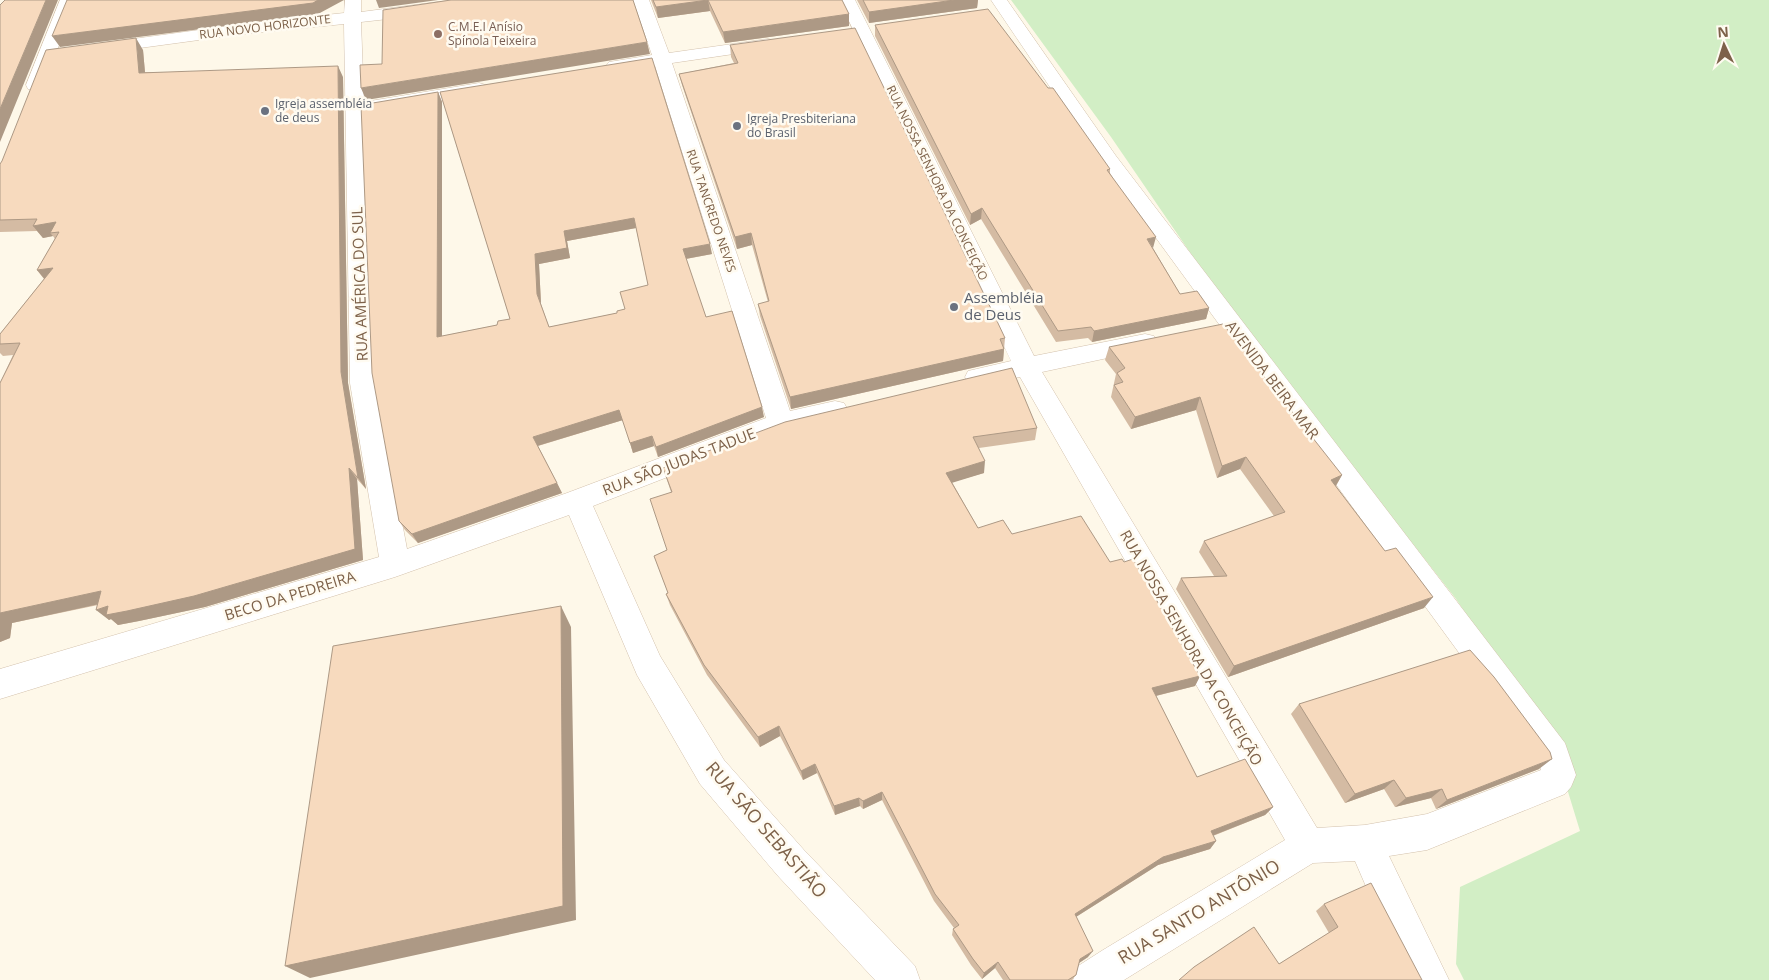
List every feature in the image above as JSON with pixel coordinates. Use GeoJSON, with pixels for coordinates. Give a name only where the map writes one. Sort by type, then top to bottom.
{"type":"FeatureCollection","features":[{"type":"Feature","properties":{"kind":"street"},"geometry":{"type":"LineString","coordinates":[[29,100],[68,0]]}},
{"type":"Feature","properties":{"kind":"street","name":"RUA NOVO HORIZONTE"},"geometry":{"type":"LineString","coordinates":[[86,51],[353,8],[424,10],[483,0]]}},
{"type":"Feature","properties":{"kind":"street","name":"RUA TANCREDO NEVES"},"geometry":{"type":"LineString","coordinates":[[641,0],[663,59],[691,152],[704,184],[781,423]]}},
{"type":"Feature","properties":{"kind":"street","name":"RUA NOSSA SENHORA DA CONCEIÇÃO"},"geometry":{"type":"LineString","coordinates":[[847,0],[864,30],[1026,366],[1308,846]]}},
{"type":"Feature","properties":{"kind":"street","name":"RUA AMÉRICA DO SUL"},"geometry":{"type":"LineString","coordinates":[[353,8],[354,109],[363,383],[395,565]]}},
{"type":"Feature","properties":{"kind":"street","name":"AVENIDA BEIRA MAR"},"geometry":{"type":"LineString","coordinates":[[998,8],[1109,160],[1220,326],[1553,754],[1559,775],[1553,782],[1427,832],[1365,843]]}},
{"type":"Feature","properties":{"kind":"street"},"geometry":{"type":"LineString","coordinates":[[598,69],[787,41]]}},
{"type":"Feature","properties":{"kind":"street"},"geometry":{"type":"LineString","coordinates":[[46,56],[66,53]]}},
{"type":"Feature","properties":{"kind":"street"},"geometry":{"type":"LineString","coordinates":[[354,109],[492,86]]}},
{"type":"Feature","properties":{"kind":"street"},"geometry":{"type":"LineString","coordinates":[[950,384],[1162,338]]}},
{"type":"Feature","properties":{"kind":"street","name":"RUA SÃO JUDAS TADUE"},"geometry":{"type":"LineString","coordinates":[[577,501],[781,423],[856,405]]}},
{"type":"Feature","properties":{"kind":"street","name":"BECO DA PEDREIRA"},"geometry":{"type":"LineString","coordinates":[[0,684],[395,565],[577,501]]}},
{"type":"Feature","properties":{"kind":"street","name":"RUA SÃO SEBASTIÃO"},"geometry":{"type":"LineString","coordinates":[[577,501],[648,665],[712,772],[791,863],[901,980]]}},
{"type":"Feature","properties":{"kind":"street"},"geometry":{"type":"LineString","coordinates":[[1308,846],[1365,843],[1397,914],[1430,980]]}},
{"type":"Feature","properties":{"kind":"street","name":"RUA SANTO ANTÔNIO"},"geometry":{"type":"LineString","coordinates":[[1092,980],[1116,963],[1308,846]]}},
{"type":"Feature","properties":{"kind":"green space"},"geometry":{"type":"Polygon","coordinates":[[[1011,0],[1769,0],[1769,980],[1464,980],[1456,964],[1460,887],[1580,831],[1554,746],[1456,599],[1394,520],[1317,438],[1111,137],[1011,0]]]}},
{"type":"Feature","properties":{"kind":"building"},"geometry":{"type":"Polygon","coordinates":[[[5,0],[46,0],[0,109],[0,5],[5,0]]]}},
{"type":"Feature","properties":{"kind":"building"},"geometry":{"type":"Polygon","coordinates":[[[67,0],[318,0],[313,3],[52,36],[67,0]]]}},
{"type":"Feature","properties":{"kind":"building"},"geometry":{"type":"Polygon","coordinates":[[[451,0],[633,0],[647,42],[361,88],[360,65],[382,64],[383,10],[451,0]]]}},
{"type":"Feature","properties":{"kind":"building"},"geometry":{"type":"Polygon","coordinates":[[[653,0],[708,0],[656,7],[653,0]]]}},
{"type":"Feature","properties":{"kind":"building"},"geometry":{"type":"Polygon","coordinates":[[[708,0],[842,0],[849,14],[723,32],[708,0]]]}},
{"type":"Feature","properties":{"kind":"building"},"geometry":{"type":"Polygon","coordinates":[[[863,0],[954,0],[869,12],[863,0]]]}},
{"type":"Feature","properties":{"kind":"building"},"geometry":{"type":"Polygon","coordinates":[[[988,9],[1048,88],[1053,88],[1110,169],[1107,170],[1156,237],[1147,239],[1180,294],[1197,291],[1209,308],[1094,331],[1091,327],[1058,331],[982,208],[971,214],[875,25],[988,9]]]}},
{"type":"Feature","properties":{"kind":"building"},"geometry":{"type":"Polygon","coordinates":[[[855,28],[1005,338],[1000,339],[1004,349],[790,397],[758,304],[769,301],[751,233],[735,237],[679,74],[738,63],[730,45],[855,28]]]}},
{"type":"Feature","properties":{"kind":"building"},"geometry":{"type":"Polygon","coordinates":[[[136,38],[139,73],[338,66],[341,372],[358,478],[349,468],[355,549],[194,596],[106,615],[108,606],[96,610],[101,591],[0,613],[0,383],[20,343],[0,344],[0,334],[53,268],[37,270],[59,232],[50,233],[56,222],[33,226],[37,219],[0,220],[0,164],[46,50],[136,38]]]}},
{"type":"Feature","properties":{"kind":"building"},"geometry":{"type":"Polygon","coordinates":[[[652,58],[710,244],[683,249],[706,317],[732,311],[762,407],[656,447],[652,436],[630,443],[619,410],[533,437],[557,483],[412,534],[399,521],[372,373],[361,105],[438,92],[437,337],[497,325],[498,321],[510,319],[440,92],[652,58]],[[634,218],[564,231],[567,248],[535,254],[537,294],[549,327],[617,313],[617,311],[625,309],[620,292],[648,285],[634,218]]]}},
{"type":"Feature","properties":{"kind":"building"},"geometry":{"type":"Polygon","coordinates":[[[1223,324],[1342,475],[1331,480],[1385,551],[1396,548],[1433,597],[1234,666],[1181,578],[1227,576],[1204,541],[1285,512],[1246,457],[1222,466],[1200,397],[1135,417],[1114,385],[1123,382],[1117,373],[1125,368],[1109,347],[1223,324]]]}},
{"type":"Feature","properties":{"kind":"building"},"geometry":{"type":"Polygon","coordinates":[[[1012,368],[1037,428],[973,437],[985,461],[946,473],[978,528],[1003,520],[1012,534],[1081,516],[1110,562],[1122,559],[1124,562],[1133,559],[1200,676],[1152,688],[1197,777],[1245,759],[1273,807],[1211,831],[1216,841],[1163,857],[1075,914],[1093,951],[1080,959],[1076,975],[1068,980],[1010,980],[998,962],[984,973],[953,929],[959,925],[935,894],[882,792],[863,801],[859,798],[834,806],[815,764],[801,771],[779,726],[758,737],[704,665],[666,594],[668,593],[654,556],[667,550],[650,499],[672,492],[663,468],[785,422],[1012,368]]]}},
{"type":"Feature","properties":{"kind":"building"},"geometry":{"type":"Polygon","coordinates":[[[561,606],[563,906],[285,966],[333,646],[561,606]]]}},
{"type":"Feature","properties":{"kind":"building"},"geometry":{"type":"Polygon","coordinates":[[[1470,650],[1494,677],[1550,752],[1552,759],[1447,800],[1442,789],[1406,798],[1394,780],[1355,794],[1299,704],[1470,650]]]}},
{"type":"Feature","properties":{"kind":"building"},"geometry":{"type":"Polygon","coordinates":[[[1371,883],[1422,980],[1179,980],[1194,967],[1254,927],[1279,964],[1338,927],[1324,904],[1371,883]]]}},
{"type":"Feature","properties":{"kind":"place","name":"C.M.E.I Anísio Spínola Teixeira"},"geometry":{"type":"Point","coordinates":[438,34]}},
{"type":"Feature","properties":{"kind":"place","name":"Igreja assembléia de deus"},"geometry":{"type":"Point","coordinates":[265,111]}},
{"type":"Feature","properties":{"kind":"place","name":"Igreja Presbiteriana do Brasil"},"geometry":{"type":"Point","coordinates":[737,126]}},
{"type":"Feature","properties":{"kind":"place","name":"Assembléia de Deus"},"geometry":{"type":"Point","coordinates":[954,307]}}]}
